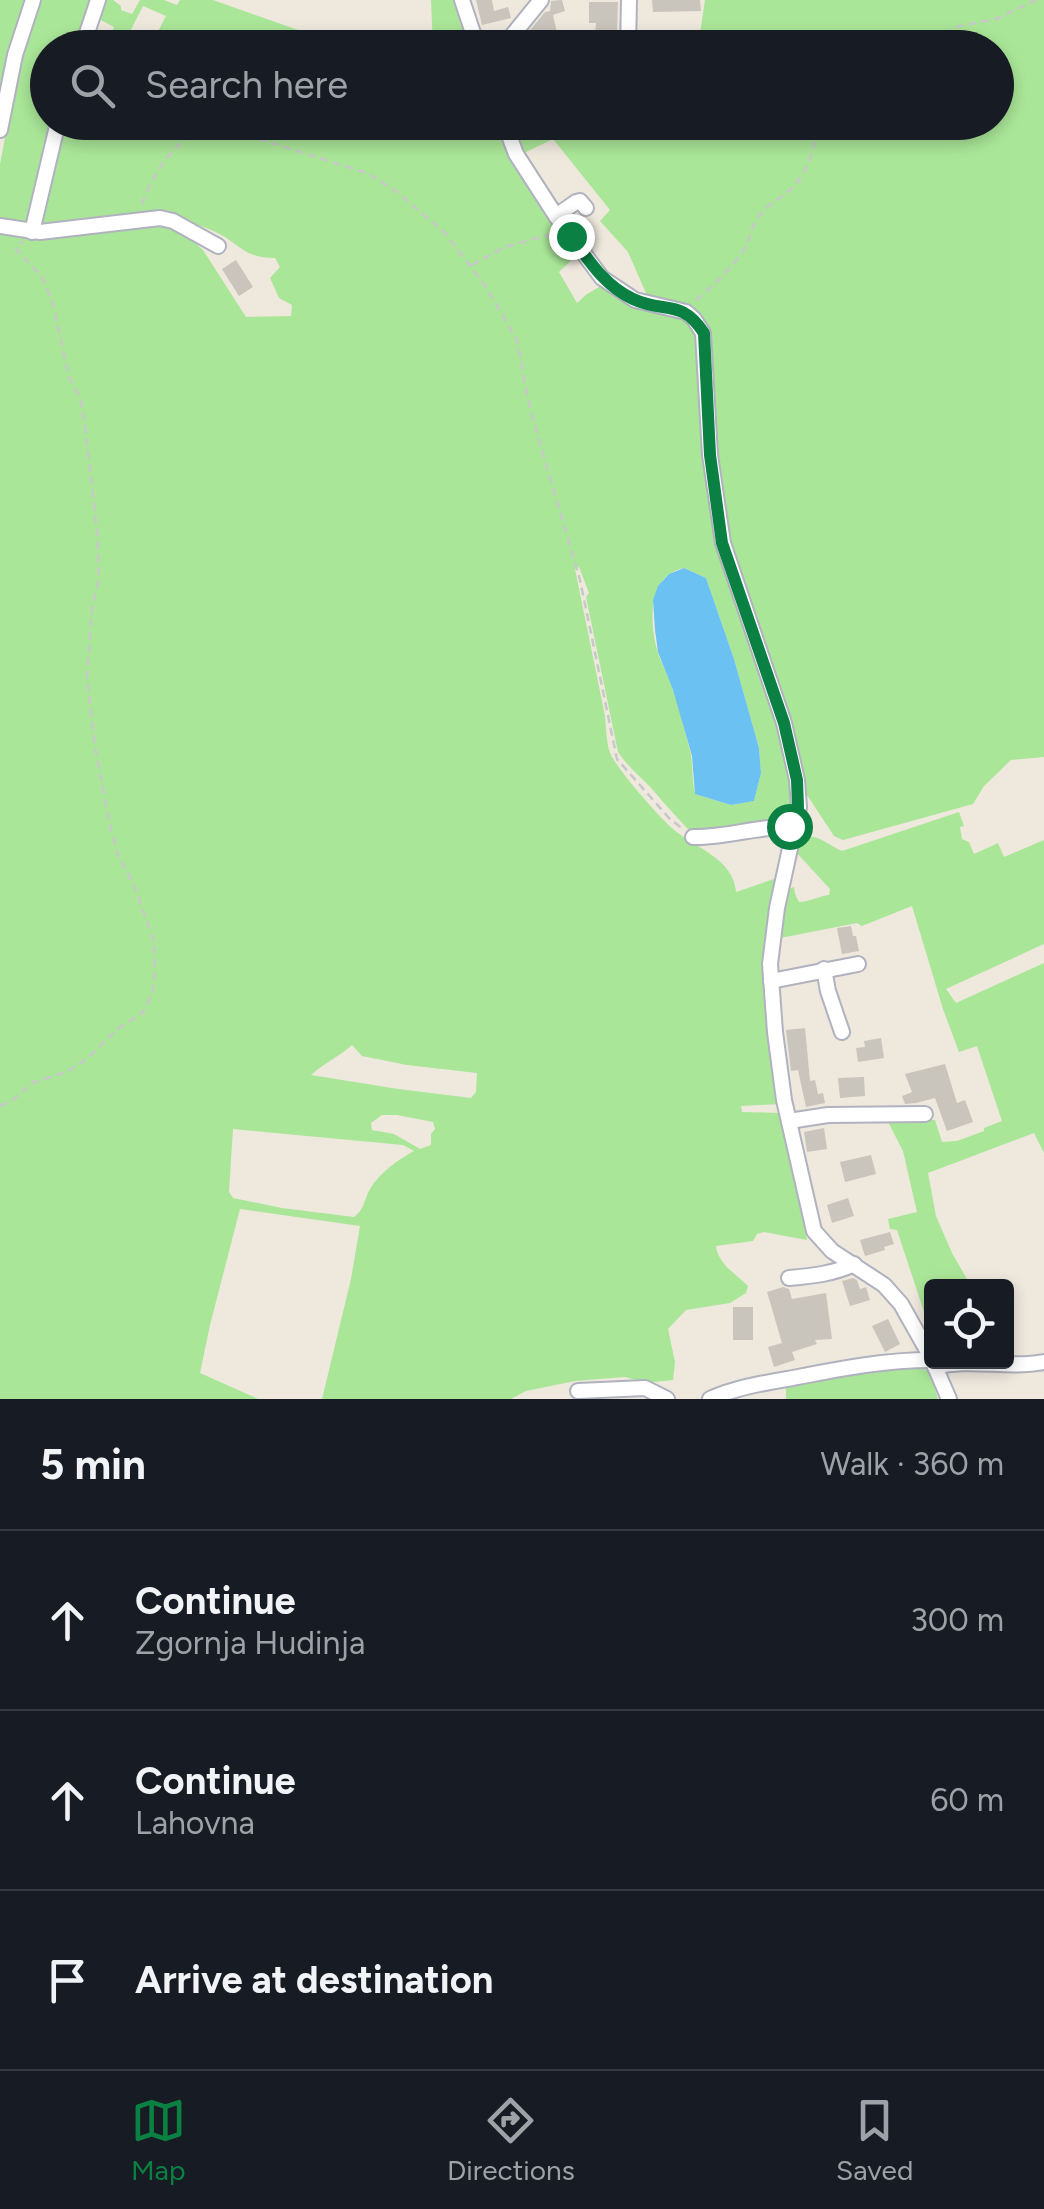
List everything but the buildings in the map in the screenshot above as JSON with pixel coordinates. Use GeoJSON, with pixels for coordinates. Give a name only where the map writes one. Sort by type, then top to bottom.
{"type":"FeatureCollection","features":[{"type":"Feature","properties":{"kind":"street"},"geometry":{"type":"LineString","coordinates":[[0,130],[15,55],[32,0]]}},
{"type":"Feature","properties":{"kind":"street"},"geometry":{"type":"LineString","coordinates":[[88,30],[98,0]]}},
{"type":"Feature","properties":{"kind":"street"},"geometry":{"type":"LineString","coordinates":[[462,0],[472,30]]}},
{"type":"Feature","properties":{"kind":"street"},"geometry":{"type":"LineString","coordinates":[[517,30],[542,0]]}},
{"type":"Feature","properties":{"kind":"street"},"geometry":{"type":"LineString","coordinates":[[629,30],[630,0]]}},
{"type":"Feature","properties":{"kind":"street"},"geometry":{"type":"LineString","coordinates":[[32,232],[54,140]]}},
{"type":"Feature","properties":{"kind":"street"},"geometry":{"type":"LineString","coordinates":[[511,140],[556,216],[602,278],[635,300],[686,312],[704,333],[710,455],[722,543],[784,723],[797,780],[798,807],[770,964],[777,1049],[789,1121],[814,1231],[832,1251],[884,1285],[901,1304],[924,1346]]}},
{"type":"Feature","properties":{"kind":"street"},"geometry":{"type":"LineString","coordinates":[[556,216],[576,202],[586,208]]}},
{"type":"Feature","properties":{"kind":"street"},"geometry":{"type":"LineString","coordinates":[[0,226],[32,232],[160,218],[218,246]]}},
{"type":"Feature","properties":{"kind":"street"},"geometry":{"type":"LineString","coordinates":[[693,836],[794,827]]}},
{"type":"Feature","properties":{"kind":"street"},"geometry":{"type":"LineString","coordinates":[[771,981],[858,964]]}},
{"type":"Feature","properties":{"kind":"street"},"geometry":{"type":"LineString","coordinates":[[824,969],[842,1032]]}},
{"type":"Feature","properties":{"kind":"street"},"geometry":{"type":"LineString","coordinates":[[789,1121],[828,1115],[924,1114]]}},
{"type":"Feature","properties":{"kind":"street"},"geometry":{"type":"LineString","coordinates":[[788,1278],[818,1276],[854,1264]]}},
{"type":"Feature","properties":{"kind":"street"},"geometry":{"type":"LineString","coordinates":[[710,1399],[732,1390],[841,1368],[892,1360],[924,1362]]}},
{"type":"Feature","properties":{"kind":"street"},"geometry":{"type":"LineString","coordinates":[[1014,1365],[1044,1362]]}},
{"type":"Feature","properties":{"kind":"street"},"geometry":{"type":"LineString","coordinates":[[936,1369],[946,1397]]}},
{"type":"Feature","properties":{"kind":"street"},"geometry":{"type":"LineString","coordinates":[[578,1391],[645,1388],[667,1399]]}},
{"type":"Feature","properties":{"kind":"path"},"geometry":{"type":"LineString","coordinates":[[950,30],[996,19],[1036,0]]}},
{"type":"Feature","properties":{"kind":"path"},"geometry":{"type":"LineString","coordinates":[[138,216],[158,170],[184,140]]}},
{"type":"Feature","properties":{"kind":"path"},"geometry":{"type":"LineString","coordinates":[[263,140],[367,173],[397,192],[445,232],[486,287],[517,340],[536,430],[580,580],[617,759],[668,818],[693,836]]}},
{"type":"Feature","properties":{"kind":"path"},"geometry":{"type":"LineString","coordinates":[[686,312],[688,305],[732,266],[759,216],[805,172],[816,140]]}},
{"type":"Feature","properties":{"kind":"path"},"geometry":{"type":"LineString","coordinates":[[0,1106],[32,1083],[66,1072],[87,1059],[116,1030],[143,1012],[152,994],[155,973],[154,942],[134,885],[118,855],[96,747],[87,676],[98,562],[86,432],[52,301],[42,277],[16,249],[32,232]]}},
{"type":"Feature","properties":{"kind":"path"},"geometry":{"type":"LineString","coordinates":[[470,266],[504,248],[546,235],[571,236]]}},
{"type":"Feature","properties":{"kind":"green space"},"geometry":{"type":"Polygon","coordinates":[[[0,0],[28,0],[0,110],[0,0]]]}},
{"type":"Feature","properties":{"kind":"green space"},"geometry":{"type":"Polygon","coordinates":[[[37,0],[92,0],[81,30],[30,30],[30,140],[50,140],[30,226],[0,220],[0,164],[17,74],[37,0]]]}},
{"type":"Feature","properties":{"kind":"green space"},"geometry":{"type":"Polygon","coordinates":[[[105,0],[113,0],[121,10],[132,14],[140,0],[164,0],[177,5],[180,0],[213,0],[298,30],[159,30],[166,16],[143,6],[131,30],[112,30],[114,27],[97,18],[105,0]]]}},
{"type":"Feature","properties":{"kind":"green space"},"geometry":{"type":"Polygon","coordinates":[[[431,0],[457,0],[467,30],[432,30],[431,0]]]}},
{"type":"Feature","properties":{"kind":"green space"},"geometry":{"type":"Polygon","coordinates":[[[705,0],[1044,0],[1044,757],[1011,760],[984,786],[973,804],[843,840],[834,836],[805,792],[798,754],[729,544],[715,470],[709,338],[701,322],[649,300],[628,252],[600,221],[610,210],[554,140],[1014,140],[1014,30],[701,30],[705,0]]]}},
{"type":"Feature","properties":{"kind":"green space"},"geometry":{"type":"Polygon","coordinates":[[[56,140],[506,140],[532,192],[576,256],[559,272],[577,303],[601,286],[632,306],[683,319],[700,337],[706,471],[721,549],[787,748],[793,805],[788,821],[778,827],[691,832],[626,762],[618,752],[586,597],[589,593],[579,567],[575,569],[612,757],[666,823],[721,863],[734,881],[736,892],[777,878],[763,950],[779,1104],[741,1106],[742,1112],[780,1113],[807,1240],[764,1232],[753,1241],[716,1246],[724,1263],[748,1286],[746,1293],[730,1303],[686,1310],[668,1329],[675,1362],[673,1380],[645,1383],[625,1377],[575,1381],[526,1391],[511,1399],[322,1399],[360,1226],[240,1209],[200,1373],[258,1399],[0,1399],[0,231],[33,236],[156,220],[176,227],[203,250],[246,317],[291,316],[292,305],[279,298],[270,278],[280,267],[275,258],[253,255],[218,233],[188,222],[149,214],[36,228],[56,140]],[[684,568],[663,581],[652,617],[659,656],[691,753],[695,794],[731,805],[754,801],[761,773],[759,748],[734,659],[706,578],[684,568]],[[352,1045],[311,1075],[471,1098],[476,1092],[477,1073],[362,1056],[352,1045]],[[382,1115],[371,1123],[372,1130],[394,1134],[420,1149],[431,1145],[433,1122],[382,1115]],[[233,1129],[229,1192],[233,1198],[354,1217],[379,1177],[414,1151],[403,1145],[233,1129]]]}},
{"type":"Feature","properties":{"kind":"green space"},"geometry":{"type":"Polygon","coordinates":[[[516,140],[551,140],[522,154],[516,140]]]}},
{"type":"Feature","properties":{"kind":"green space"},"geometry":{"type":"Polygon","coordinates":[[[959,812],[964,826],[960,827],[962,839],[969,842],[974,854],[998,843],[1004,857],[1044,840],[1044,944],[946,989],[956,1003],[1044,963],[1044,1153],[1034,1133],[928,1173],[936,1216],[967,1279],[924,1279],[924,1312],[897,1230],[890,1229],[888,1219],[917,1212],[903,1151],[886,1118],[935,1120],[942,1142],[957,1141],[1002,1121],[977,1046],[959,1052],[912,906],[862,926],[857,923],[780,938],[785,890],[794,887],[799,902],[829,895],[830,889],[796,852],[799,843],[803,838],[815,837],[842,851],[959,812]]]}},
{"type":"Feature","properties":{"kind":"green space"},"geometry":{"type":"Polygon","coordinates":[[[909,1365],[930,1371],[938,1399],[786,1399],[786,1384],[909,1365]]]}},
{"type":"Feature","properties":{"kind":"water"},"geometry":{"type":"Polygon","coordinates":[[[684,568],[706,578],[734,659],[759,748],[761,773],[754,801],[731,805],[695,794],[692,756],[658,652],[653,600],[658,586],[669,574],[684,568]]]}},
{"type":"Feature","properties":{"kind":"route"},"geometry":{"type":"LineString","coordinates":[[571,236],[614,288],[650,305],[686,312],[704,333],[710,455],[722,543],[784,723],[797,780],[798,807],[794,827],[789,826]]}}]}
